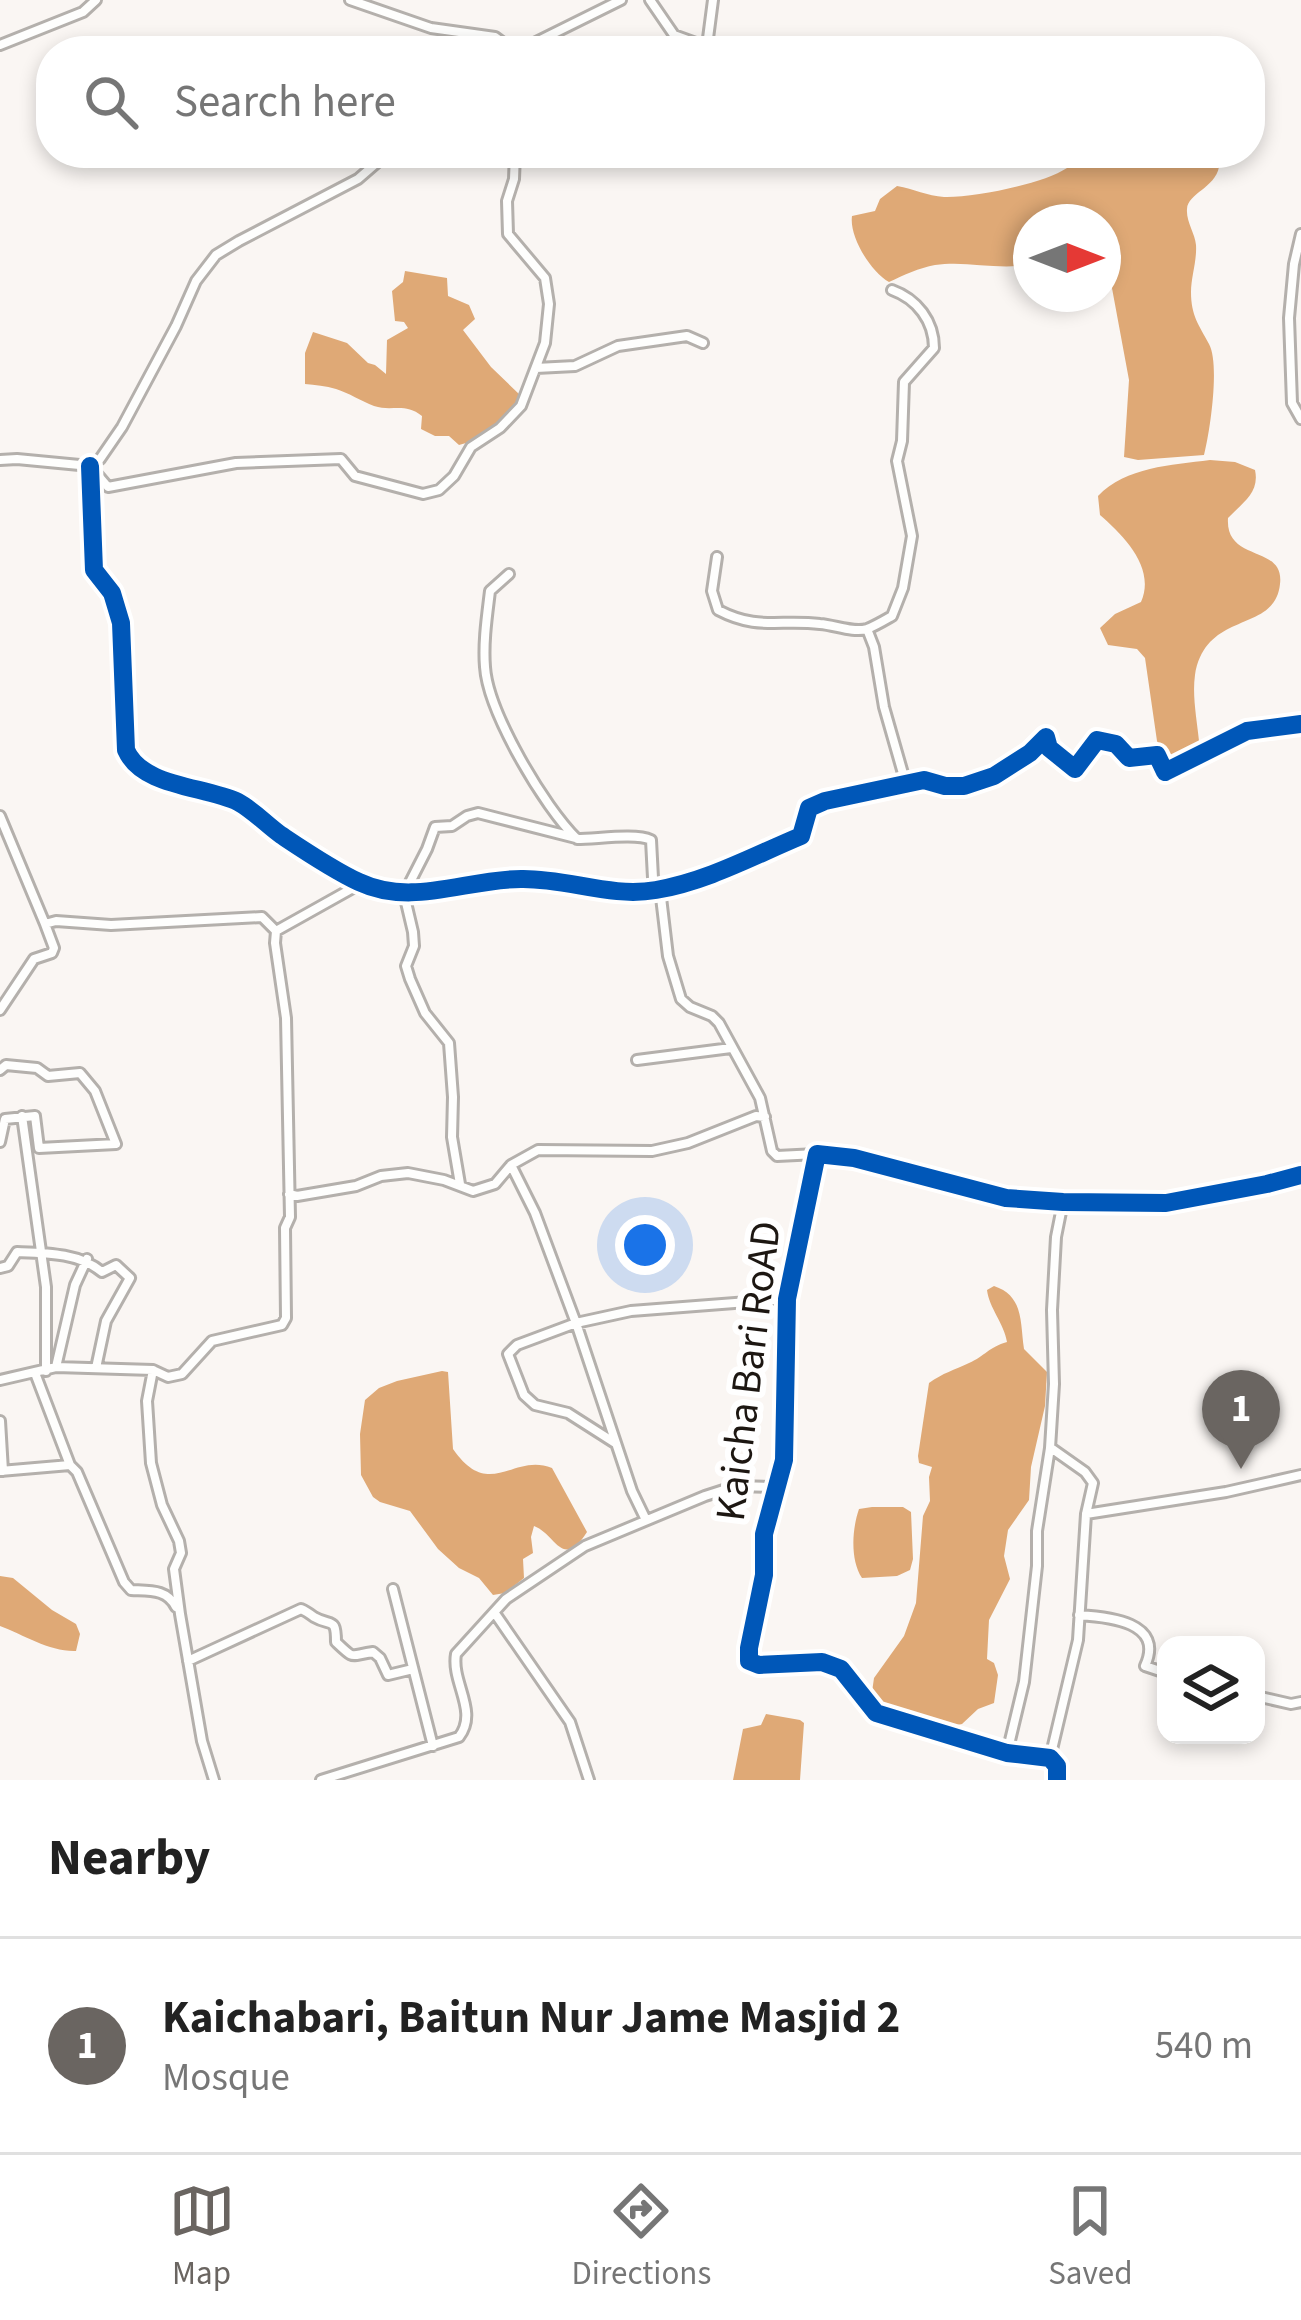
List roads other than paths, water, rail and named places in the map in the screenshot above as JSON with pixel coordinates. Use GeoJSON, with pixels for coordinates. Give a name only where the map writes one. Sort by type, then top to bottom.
{"type":"FeatureCollection","features":[{"type":"Feature","properties":{"kind":"street"},"geometry":{"type":"LineString","coordinates":[[0,45],[83,12],[97,0]]}},
{"type":"Feature","properties":{"kind":"street"},"geometry":{"type":"LineString","coordinates":[[350,0],[430,28],[488,36]]}},
{"type":"Feature","properties":{"kind":"street"},"geometry":{"type":"LineString","coordinates":[[547,36],[621,0]]}},
{"type":"Feature","properties":{"kind":"street"},"geometry":{"type":"LineString","coordinates":[[650,0],[677,36]]}},
{"type":"Feature","properties":{"kind":"street"},"geometry":{"type":"LineString","coordinates":[[708,36],[713,0]]}},
{"type":"Feature","properties":{"kind":"street"},"geometry":{"type":"LineString","coordinates":[[0,460],[90,466],[100,459],[122,427],[196,281],[216,255],[371,168]]}},
{"type":"Feature","properties":{"kind":"street"},"geometry":{"type":"LineString","coordinates":[[90,466],[108,487],[236,463],[340,459],[355,476],[423,494],[439,490],[454,476],[471,446],[500,428],[520,406],[545,343],[549,304],[545,278],[508,233],[507,201],[514,168]]}},
{"type":"Feature","properties":{"kind":"street"},"geometry":{"type":"LineString","coordinates":[[1301,234],[1289,318],[1292,403],[1301,419]]}},
{"type":"Feature","properties":{"kind":"street"},"geometry":{"type":"LineString","coordinates":[[717,556],[712,591],[718,610],[738,620],[764,625],[818,623],[854,630],[892,616],[903,588],[911,536],[897,461],[904,382],[934,348],[934,335],[928,318],[892,290]]}},
{"type":"Feature","properties":{"kind":"street"},"geometry":{"type":"LineString","coordinates":[[536,368],[575,366],[618,346],[687,336],[703,344]]}},
{"type":"Feature","properties":{"kind":"street"},"geometry":{"type":"LineString","coordinates":[[90,466],[94,570],[112,592],[122,623],[126,749],[132,763],[239,802],[280,835],[361,884],[404,894],[523,878],[627,894],[659,890],[709,877],[801,836],[809,808],[826,801],[924,780],[964,786],[994,776],[1046,737],[1049,748],[1075,769],[1097,740],[1116,744],[1129,758],[1157,755],[1165,772],[1247,731],[1301,724]]}},
{"type":"Feature","properties":{"kind":"street"},"geometry":{"type":"LineString","coordinates":[[509,574],[490,591],[484,670],[498,713],[535,784],[577,838]]}},
{"type":"Feature","properties":{"kind":"street"},"geometry":{"type":"LineString","coordinates":[[867,629],[906,784]]}},
{"type":"Feature","properties":{"kind":"street"},"geometry":{"type":"LineString","coordinates":[[460,1184],[452,1137],[449,1043],[425,1013],[406,966],[414,946],[404,894],[435,826],[452,826],[478,813],[577,838],[641,835],[651,839],[653,878],[681,999],[719,1023],[760,1098],[769,1144],[778,1156],[854,1159],[1006,1198],[1063,1202],[1166,1203],[1301,1175]]}},
{"type":"Feature","properties":{"kind":"street"},"geometry":{"type":"LineString","coordinates":[[0,816],[54,948],[34,959],[0,1010]]}},
{"type":"Feature","properties":{"kind":"street"},"geometry":{"type":"LineString","coordinates":[[275,932],[361,884]]}},
{"type":"Feature","properties":{"kind":"street"},"geometry":{"type":"LineString","coordinates":[[0,1380],[46,1370],[96,1368],[153,1370],[168,1377],[182,1374],[212,1341],[282,1325],[286,1318],[285,1228],[290,1194],[286,1018],[275,932],[262,917],[111,926],[45,924]]}},
{"type":"Feature","properties":{"kind":"street"},"geometry":{"type":"LineString","coordinates":[[637,1060],[731,1048]]}},
{"type":"Feature","properties":{"kind":"street"},"geometry":{"type":"LineString","coordinates":[[0,1070],[6,1065],[37,1068],[48,1076],[80,1073],[95,1091],[116,1144],[38,1148],[35,1116],[4,1119],[0,1142]]}},
{"type":"Feature","properties":{"kind":"street"},"geometry":{"type":"LineString","coordinates":[[22,1117],[46,1287],[46,1370],[70,1465],[124,1582],[131,1590],[171,1597],[180,1614]]}},
{"type":"Feature","properties":{"kind":"street"},"geometry":{"type":"LineString","coordinates":[[290,1194],[356,1186],[381,1175],[408,1173],[473,1191],[495,1184],[538,1150],[652,1151],[765,1117]]}},
{"type":"Feature","properties":{"kind":"street","name":"Kaicha Bari RoAD"},"geometry":{"type":"LineString","coordinates":[[817,1154],[787,1299],[784,1460],[764,1534],[764,1574],[749,1660],[758,1665],[822,1661],[841,1669],[876,1713],[1007,1753],[1050,1758]]}},
{"type":"Feature","properties":{"kind":"street"},"geometry":{"type":"LineString","coordinates":[[512,1166],[536,1213],[646,1520]]}},
{"type":"Feature","properties":{"kind":"street"},"geometry":{"type":"LineString","coordinates":[[1007,1753],[1024,1682],[1037,1532],[1050,1448],[1052,1310],[1063,1202]]}},
{"type":"Feature","properties":{"kind":"street"},"geometry":{"type":"LineString","coordinates":[[0,1268],[8,1266],[17,1252],[40,1253],[87,1259],[102,1272],[116,1265],[130,1278],[106,1321],[96,1368]]}},
{"type":"Feature","properties":{"kind":"street"},"geometry":{"type":"LineString","coordinates":[[46,1370],[87,1259]]}},
{"type":"Feature","properties":{"kind":"street"},"geometry":{"type":"LineString","coordinates":[[616,1444],[568,1413],[536,1405],[524,1395],[508,1354],[517,1345],[576,1323],[655,1309],[787,1299]]}},
{"type":"Feature","properties":{"kind":"street"},"geometry":{"type":"LineString","coordinates":[[153,1370],[147,1401],[149,1448],[162,1505],[179,1541],[181,1553],[174,1569],[180,1614],[202,1741],[214,1780]]}},
{"type":"Feature","properties":{"kind":"street"},"geometry":{"type":"LineString","coordinates":[[0,1421],[2,1471],[70,1465]]}},
{"type":"Feature","properties":{"kind":"street"},"geometry":{"type":"LineString","coordinates":[[1050,1448],[1093,1483],[1086,1514],[1078,1640],[1050,1758],[1057,1766],[1057,1780]]}},
{"type":"Feature","properties":{"kind":"street"},"geometry":{"type":"LineString","coordinates":[[1086,1514],[1301,1475]]}},
{"type":"Feature","properties":{"kind":"street"},"geometry":{"type":"LineString","coordinates":[[321,1780],[459,1737],[467,1716],[454,1665],[456,1654],[506,1599],[585,1546],[736,1486],[775,1487]]}},
{"type":"Feature","properties":{"kind":"street"},"geometry":{"type":"LineString","coordinates":[[393,1589],[433,1746]]}},
{"type":"Feature","properties":{"kind":"street"},"geometry":{"type":"LineString","coordinates":[[188,1661],[301,1609],[332,1622],[335,1642],[351,1656],[374,1652],[388,1675],[413,1669]]}},
{"type":"Feature","properties":{"kind":"street"},"geometry":{"type":"LineString","coordinates":[[494,1612],[570,1722],[589,1780]]}},
{"type":"Feature","properties":{"kind":"street"},"geometry":{"type":"LineString","coordinates":[[1078,1615],[1118,1618],[1134,1627],[1148,1640],[1151,1653],[1144,1666],[1157,1670]]}},
{"type":"Feature","properties":{"kind":"street"},"geometry":{"type":"LineString","coordinates":[[1265,1698],[1301,1702]]}},
{"type":"Feature","properties":{"kind":"place","name":"Kaichabari, Baitun Nur Jame Masjid 2"},"geometry":{"type":"Point","coordinates":[1241,1469]}}]}
